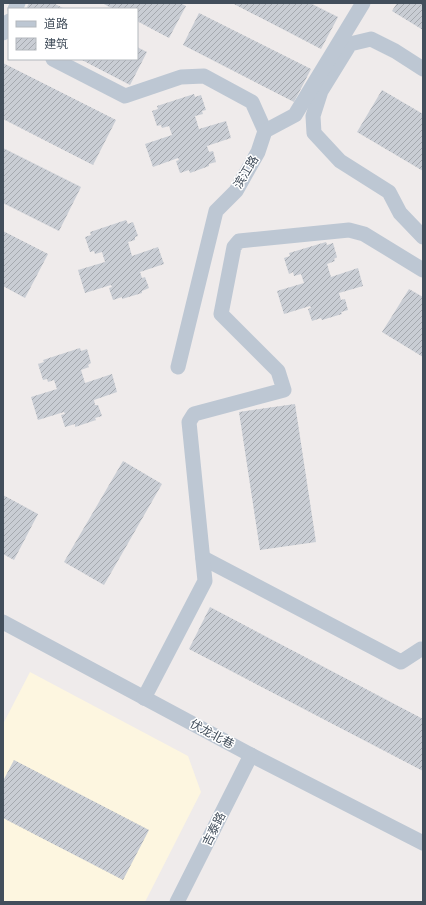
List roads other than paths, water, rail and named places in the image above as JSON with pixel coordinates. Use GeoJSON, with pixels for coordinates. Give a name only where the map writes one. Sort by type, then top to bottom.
{"type":"FeatureCollection","features":[{"type":"Feature","properties":{"kind":"street"},"geometry":{"type":"LineString","coordinates":[[55,60],[125,96],[180,77],[204,76],[252,102],[265,131],[295,115],[362,3]]}},
{"type":"Feature","properties":{"kind":"street"},"geometry":{"type":"LineString","coordinates":[[3,33],[8,23]]}},
{"type":"Feature","properties":{"kind":"street"},"geometry":{"type":"LineString","coordinates":[[423,69],[396,51],[371,39],[350,44],[321,91],[313,116],[314,133],[340,160],[389,192],[400,213],[423,237]]}},
{"type":"Feature","properties":{"kind":"street","name":"滨江路"},"geometry":{"type":"LineString","coordinates":[[178,367],[216,211],[236,191],[258,152],[265,131]]}},
{"type":"Feature","properties":{"kind":"street"},"geometry":{"type":"LineString","coordinates":[[205,581],[189,422],[194,414],[284,390],[278,371],[221,314],[234,247],[239,241],[349,230],[364,234],[423,270]]}},
{"type":"Feature","properties":{"kind":"street"},"geometry":{"type":"LineString","coordinates":[[203,558],[401,662],[421,649]]}},
{"type":"Feature","properties":{"kind":"street"},"geometry":{"type":"LineString","coordinates":[[144,698],[205,581],[224,569]]}},
{"type":"Feature","properties":{"kind":"street","name":"伏龙北巷"},"geometry":{"type":"LineString","coordinates":[[3,622],[251,755],[423,843]]}},
{"type":"Feature","properties":{"kind":"street","name":"吉泰路"},"geometry":{"type":"LineString","coordinates":[[177,902],[251,755]]}}]}
